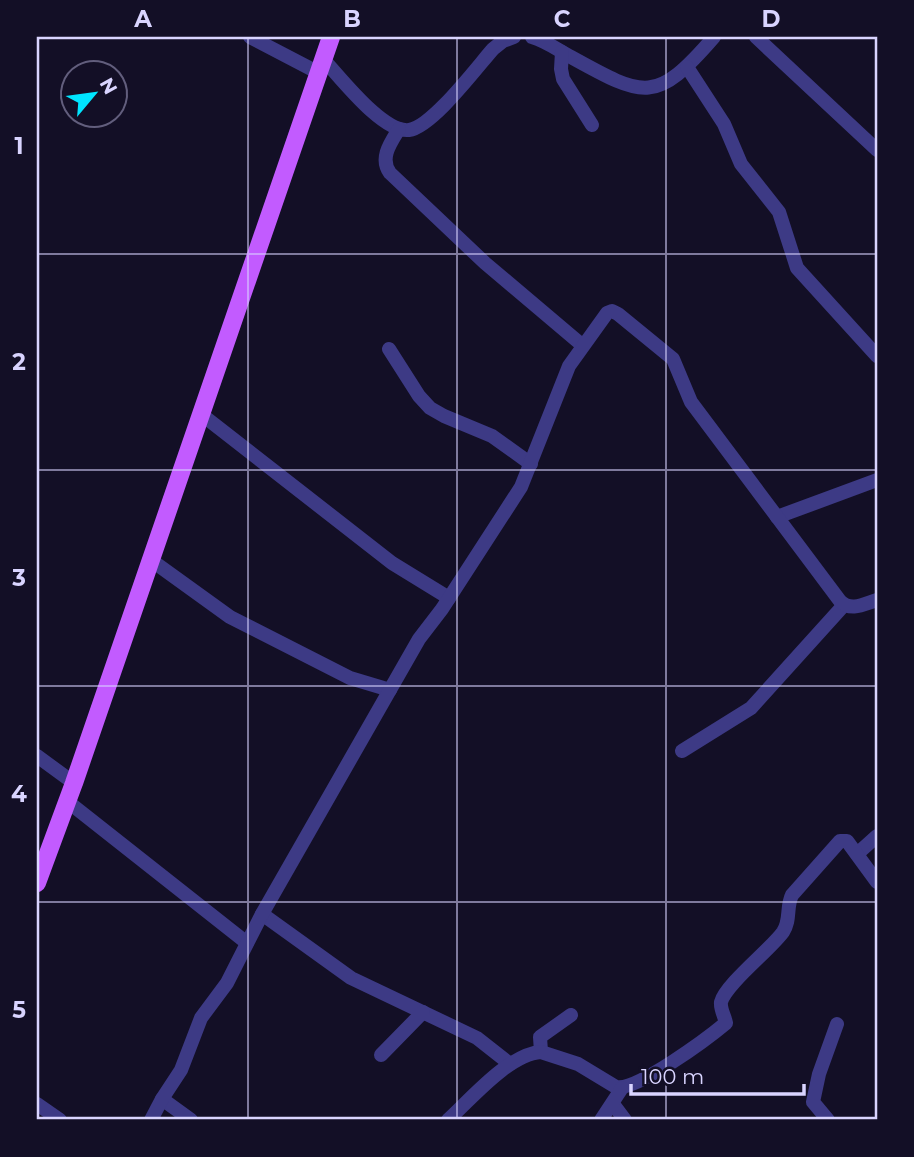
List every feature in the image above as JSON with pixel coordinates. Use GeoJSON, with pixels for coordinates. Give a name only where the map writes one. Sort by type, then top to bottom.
{"type":"FeatureCollection","features":[{"type":"Feature","properties":{"kind":"main road"},"geometry":{"type":"LineString","coordinates":[[37,883],[74,783],[331,37]]}},
{"type":"Feature","properties":{"kind":"street"},"geometry":{"type":"LineString","coordinates":[[250,37],[322,66],[370,109],[399,129],[409,130],[421,126],[434,116],[493,49],[514,37]]}},
{"type":"Feature","properties":{"kind":"street"},"geometry":{"type":"LineString","coordinates":[[532,37],[600,74],[638,89],[653,89],[680,74],[714,37]]}},
{"type":"Feature","properties":{"kind":"street"},"geometry":{"type":"LineString","coordinates":[[756,37],[877,150]]}},
{"type":"Feature","properties":{"kind":"street"},"geometry":{"type":"LineString","coordinates":[[562,52],[563,79],[592,125]]}},
{"type":"Feature","properties":{"kind":"street"},"geometry":{"type":"LineString","coordinates":[[687,67],[724,124],[741,164],[779,212],[797,268],[877,356]]}},
{"type":"Feature","properties":{"kind":"street"},"geometry":{"type":"LineString","coordinates":[[399,129],[386,155],[386,168],[390,173],[476,254],[582,345]]}},
{"type":"Feature","properties":{"kind":"street"},"geometry":{"type":"LineString","coordinates":[[151,1120],[181,1070],[201,1018],[227,983],[262,914],[419,639],[515,497],[531,464],[569,366],[607,313],[612,311],[671,356],[691,401],[844,605],[853,607],[877,600]]}},
{"type":"Feature","properties":{"kind":"street"},"geometry":{"type":"LineString","coordinates":[[389,349],[419,396],[430,408],[492,436],[531,464]]}},
{"type":"Feature","properties":{"kind":"street"},"geometry":{"type":"LineString","coordinates":[[201,414],[392,563],[449,598]]}},
{"type":"Feature","properties":{"kind":"street"},"geometry":{"type":"LineString","coordinates":[[777,517],[877,480]]}},
{"type":"Feature","properties":{"kind":"street"},"geometry":{"type":"LineString","coordinates":[[151,560],[230,617],[350,678],[390,690]]}},
{"type":"Feature","properties":{"kind":"street"},"geometry":{"type":"LineString","coordinates":[[682,751],[756,704],[844,605]]}},
{"type":"Feature","properties":{"kind":"street"},"geometry":{"type":"LineString","coordinates":[[37,757],[74,783]]}},
{"type":"Feature","properties":{"kind":"street"},"geometry":{"type":"LineString","coordinates":[[67,801],[247,943]]}},
{"type":"Feature","properties":{"kind":"street"},"geometry":{"type":"LineString","coordinates":[[857,854],[877,836]]}},
{"type":"Feature","properties":{"kind":"street"},"geometry":{"type":"LineString","coordinates":[[601,1120],[622,1088],[665,1067],[724,1025],[726,1021],[721,1007],[723,999],[782,933],[789,917],[789,900],[792,895],[840,841],[846,841],[877,882]]}},
{"type":"Feature","properties":{"kind":"street"},"geometry":{"type":"LineString","coordinates":[[262,914],[351,978],[477,1038],[510,1064]]}},
{"type":"Feature","properties":{"kind":"street"},"geometry":{"type":"LineString","coordinates":[[381,1055],[423,1012]]}},
{"type":"Feature","properties":{"kind":"street"},"geometry":{"type":"LineString","coordinates":[[541,1052],[540,1037],[571,1014]]}},
{"type":"Feature","properties":{"kind":"street"},"geometry":{"type":"LineString","coordinates":[[828,1120],[813,1102],[837,1024]]}},
{"type":"Feature","properties":{"kind":"street"},"geometry":{"type":"LineString","coordinates":[[448,1120],[510,1064],[527,1055],[541,1052],[578,1064],[622,1088]]}},
{"type":"Feature","properties":{"kind":"street"},"geometry":{"type":"LineString","coordinates":[[162,1099],[191,1120]]}},
{"type":"Feature","properties":{"kind":"street"},"geometry":{"type":"LineString","coordinates":[[37,1104],[60,1120]]}},
{"type":"Feature","properties":{"kind":"street"},"geometry":{"type":"LineString","coordinates":[[613,1104],[625,1120]]}}]}
